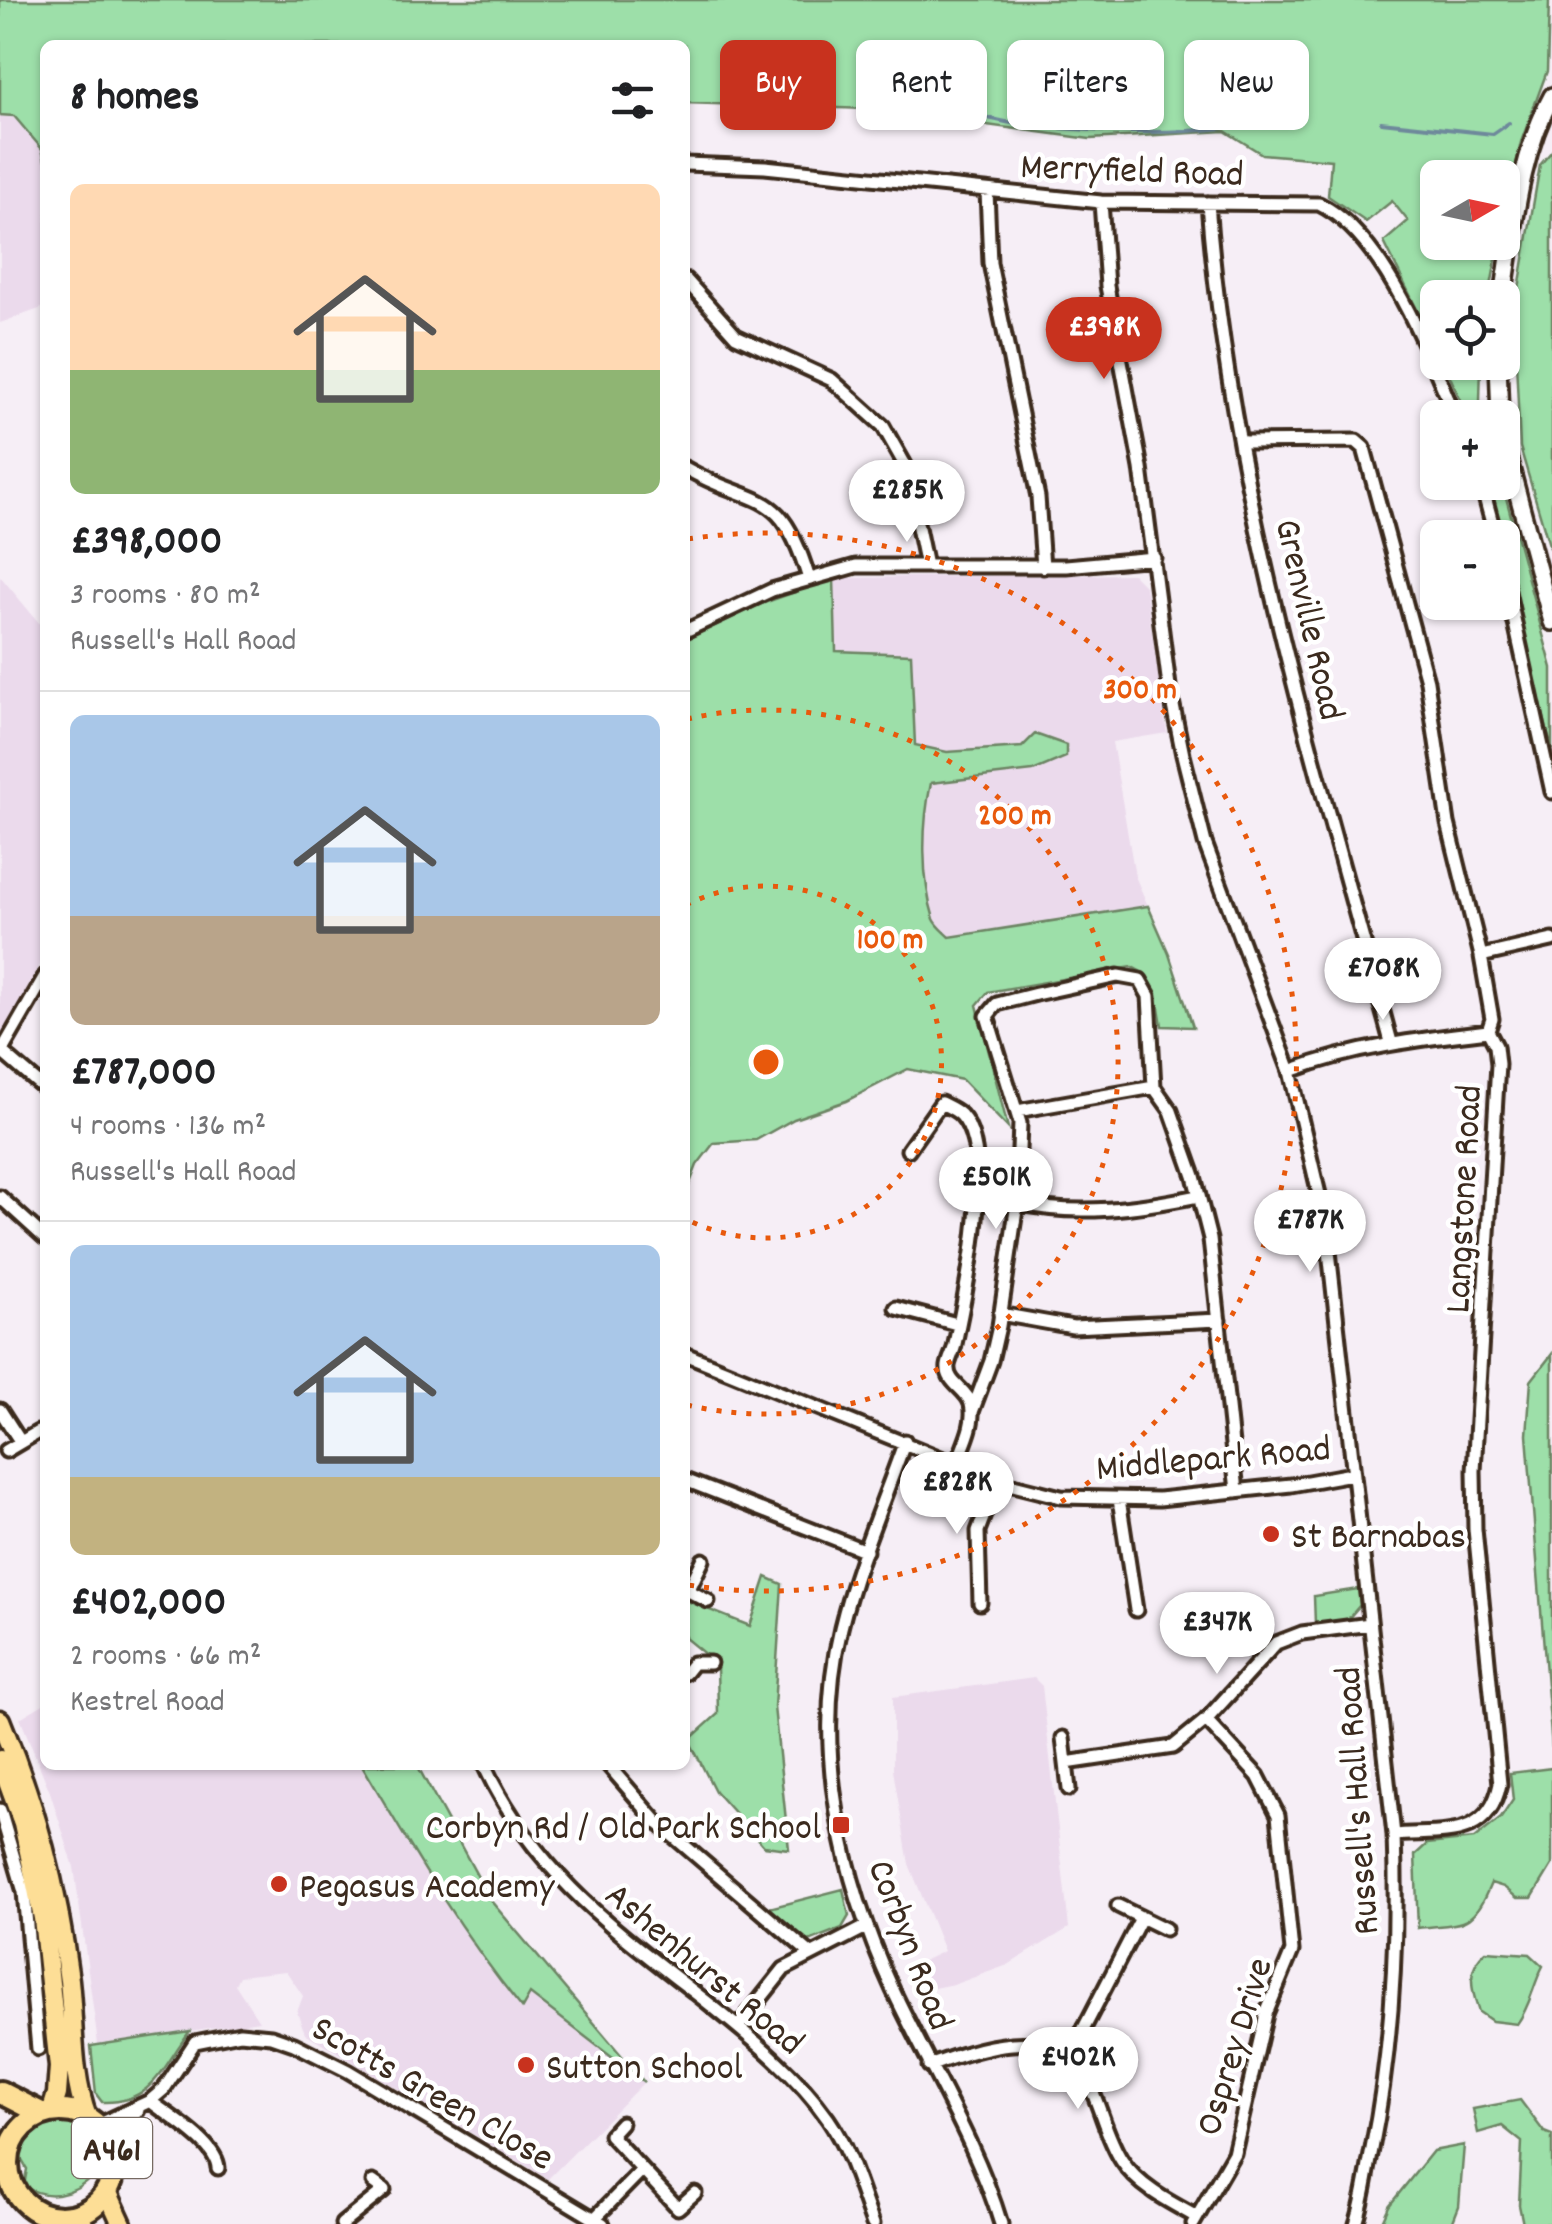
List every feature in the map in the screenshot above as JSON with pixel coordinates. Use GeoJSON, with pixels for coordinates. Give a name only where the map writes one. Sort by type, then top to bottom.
{"type":"FeatureCollection","features":[{"type":"Feature","properties":{"kind":"highway","name":"A461"},"geometry":{"type":"LineString","coordinates":[[0,2092],[46,2112]]}},
{"type":"Feature","properties":{"kind":"highway","name":"A461"},"geometry":{"type":"LineString","coordinates":[[70,2110],[93,2121],[110,2144],[114,2168],[107,2191],[98,2202],[65,2220],[28,2206],[16,2194],[4,2169],[16,2133],[27,2121],[46,2112],[70,2110]]}},
{"type":"Feature","properties":{"kind":"main road"},"geometry":{"type":"LineString","coordinates":[[1506,280],[1532,137],[1552,96]]}},
{"type":"Feature","properties":{"kind":"main road"},"geometry":{"type":"LineString","coordinates":[[1526,162],[1552,114]]}},
{"type":"Feature","properties":{"kind":"main road"},"geometry":{"type":"LineString","coordinates":[[1519,500],[1552,622]]}},
{"type":"Feature","properties":{"kind":"main road"},"geometry":{"type":"LineString","coordinates":[[0,1720],[39,1823],[56,1898],[80,2097],[93,2121]]}},
{"type":"Feature","properties":{"kind":"main road"},"geometry":{"type":"LineString","coordinates":[[0,1760],[9,1827],[36,1873],[50,1979],[59,2067],[57,2094],[46,2112]]}},
{"type":"Feature","properties":{"kind":"main road"},"geometry":{"type":"LineString","coordinates":[[107,2191],[122,2224]]}},
{"type":"Feature","properties":{"kind":"street","name":"Merryfield Road"},"geometry":{"type":"LineString","coordinates":[[690,164],[765,167],[1101,202],[1319,204],[1336,212],[1358,231],[1378,260],[1423,343],[1448,400]]}},
{"type":"Feature","properties":{"kind":"street"},"geometry":{"type":"LineString","coordinates":[[986,191],[990,263],[1038,497],[1043,567]]}},
{"type":"Feature","properties":{"kind":"street","name":"Russell's Hall Road"},"geometry":{"type":"LineString","coordinates":[[1101,202],[1107,286],[1141,468],[1169,689],[1205,843],[1290,1071],[1326,1224],[1394,1834],[1396,1960],[1384,2091],[1356,2224]]}},
{"type":"Feature","properties":{"kind":"street","name":"Grenville Road"},"geometry":{"type":"LineString","coordinates":[[1208,203],[1218,304],[1263,555],[1391,1042]]}},
{"type":"Feature","properties":{"kind":"street"},"geometry":{"type":"LineString","coordinates":[[690,285],[736,336],[832,380],[883,426],[904,464],[926,566]]}},
{"type":"Feature","properties":{"kind":"street","name":"Langstone Road"},"geometry":{"type":"LineString","coordinates":[[1241,442],[1356,441],[1364,448],[1428,682],[1448,823],[1481,956],[1492,1018],[1488,1031],[1496,1046],[1498,1104],[1474,1471],[1475,1530],[1500,1784],[1494,1808],[1477,1824],[1455,1830],[1394,1834]]}},
{"type":"Feature","properties":{"kind":"street"},"geometry":{"type":"LineString","coordinates":[[690,470],[765,501],[776,510],[800,548],[809,579]]}},
{"type":"Feature","properties":{"kind":"street"},"geometry":{"type":"LineString","coordinates":[[690,629],[772,590],[856,566],[1043,567],[1154,558]]}},
{"type":"Feature","properties":{"kind":"street"},"geometry":{"type":"LineString","coordinates":[[1514,620],[1552,792]]}},
{"type":"Feature","properties":{"kind":"street"},"geometry":{"type":"LineString","coordinates":[[1481,956],[1552,940]]}},
{"type":"Feature","properties":{"kind":"street"},"geometry":{"type":"LineString","coordinates":[[956,1464],[991,1361],[1016,1203],[1020,1122],[987,1024],[990,1010],[1009,1000],[1118,976],[1140,980],[1149,996],[1154,1086],[1171,1111],[1210,1239],[1236,1491]]}},
{"type":"Feature","properties":{"kind":"street"},"geometry":{"type":"LineString","coordinates":[[40,985],[1,1053],[40,1085]]}},
{"type":"Feature","properties":{"kind":"street"},"geometry":{"type":"LineString","coordinates":[[1290,1071],[1339,1053],[1391,1042],[1488,1031]]}},
{"type":"Feature","properties":{"kind":"street"},"geometry":{"type":"LineString","coordinates":[[1017,1111],[1154,1086]]}},
{"type":"Feature","properties":{"kind":"street"},"geometry":{"type":"LineString","coordinates":[[908,1150],[941,1102],[962,1116],[972,1142],[977,1181],[975,1235],[947,1370],[970,1401],[972,1412]]}},
{"type":"Feature","properties":{"kind":"street"},"geometry":{"type":"LineString","coordinates":[[1016,1203],[1035,1208],[1095,1210],[1198,1196]]}},
{"type":"Feature","properties":{"kind":"street"},"geometry":{"type":"LineString","coordinates":[[0,1197],[40,1233]]}},
{"type":"Feature","properties":{"kind":"street"},"geometry":{"type":"LineString","coordinates":[[896,1308],[957,1324]]}},
{"type":"Feature","properties":{"kind":"street"},"geometry":{"type":"LineString","coordinates":[[1000,1314],[1087,1327],[1219,1320]]}},
{"type":"Feature","properties":{"kind":"street","name":"Middlepark Road"},"geometry":{"type":"LineString","coordinates":[[690,1356],[997,1481],[1061,1497],[1159,1499],[1352,1474]]}},
{"type":"Feature","properties":{"kind":"street"},"geometry":{"type":"LineString","coordinates":[[0,1410],[20,1441]]}},
{"type":"Feature","properties":{"kind":"street"},"geometry":{"type":"LineString","coordinates":[[6,1451],[38,1432]]}},
{"type":"Feature","properties":{"kind":"street","name":"Corbyn Road"},"geometry":{"type":"LineString","coordinates":[[905,1442],[841,1628],[832,1687],[831,1754],[837,1810],[866,1927],[972,2152],[1001,2224]]}},
{"type":"Feature","properties":{"kind":"street"},"geometry":{"type":"LineString","coordinates":[[980,1602],[978,1531],[997,1481]]}},
{"type":"Feature","properties":{"kind":"street"},"geometry":{"type":"LineString","coordinates":[[690,1482],[866,1551]]}},
{"type":"Feature","properties":{"kind":"street"},"geometry":{"type":"LineString","coordinates":[[1120,1499],[1136,1610]]}},
{"type":"Feature","properties":{"kind":"street"},"geometry":{"type":"LineString","coordinates":[[690,1584],[703,1560]]}},
{"type":"Feature","properties":{"kind":"street"},"geometry":{"type":"LineString","coordinates":[[690,1592],[708,1601]]}},
{"type":"Feature","properties":{"kind":"street"},"geometry":{"type":"LineString","coordinates":[[1066,1763],[1173,1747],[1206,1720],[1276,1643],[1302,1633],[1370,1624]]}},
{"type":"Feature","properties":{"kind":"street"},"geometry":{"type":"LineString","coordinates":[[690,1663],[710,1664]]}},
{"type":"Feature","properties":{"kind":"street","name":"Osprey Drive"},"geometry":{"type":"LineString","coordinates":[[1194,2220],[1234,2153],[1266,2014],[1292,1951],[1278,1815],[1258,1776],[1206,1720]]}},
{"type":"Feature","properties":{"kind":"street"},"geometry":{"type":"LineString","coordinates":[[1063,1738],[1069,1789]]}},
{"type":"Feature","properties":{"kind":"street","name":"Ashenhurst Road"},"geometry":{"type":"LineString","coordinates":[[487,1770],[527,1841],[564,1885],[609,1926],[738,2027],[783,2068],[829,2120],[873,2224]]}},
{"type":"Feature","properties":{"kind":"street"},"geometry":{"type":"LineString","coordinates":[[612,1770],[658,1823],[811,1954]]}},
{"type":"Feature","properties":{"kind":"street"},"geometry":{"type":"LineString","coordinates":[[0,1810],[9,1827],[24,1892],[38,2049]]}},
{"type":"Feature","properties":{"kind":"street"},"geometry":{"type":"LineString","coordinates":[[1118,1906],[1165,1929]]}},
{"type":"Feature","properties":{"kind":"street"},"geometry":{"type":"LineString","coordinates":[[1068,2059],[1141,1918]]}},
{"type":"Feature","properties":{"kind":"street"},"geometry":{"type":"LineString","coordinates":[[738,2027],[784,1970],[866,1927]]}},
{"type":"Feature","properties":{"kind":"street"},"geometry":{"type":"LineString","coordinates":[[29,1932],[50,1979]]}},
{"type":"Feature","properties":{"kind":"street","name":"Scotts Green Close"},"geometry":{"type":"LineString","coordinates":[[110,2144],[164,2089],[182,2057],[197,2041],[240,2033],[271,2036],[348,2071],[599,2221]]}},
{"type":"Feature","properties":{"kind":"street"},"geometry":{"type":"LineString","coordinates":[[929,2066],[969,2051],[1018,2044],[1057,2050],[1082,2071],[1123,2164],[1146,2186],[1194,2220]]}},
{"type":"Feature","properties":{"kind":"street"},"geometry":{"type":"LineString","coordinates":[[93,2121],[146,2104],[204,2143],[214,2153],[218,2168]]}},
{"type":"Feature","properties":{"kind":"street"},"geometry":{"type":"LineString","coordinates":[[621,2123],[610,2135],[678,2208],[695,2193]]}},
{"type":"Feature","properties":{"kind":"street"},"geometry":{"type":"LineString","coordinates":[[599,2221],[641,2171]]}},
{"type":"Feature","properties":{"kind":"street"},"geometry":{"type":"LineString","coordinates":[[342,2224],[384,2190],[373,2182]]}},
{"type":"Feature","properties":{"kind":"shaded area"},"geometry":{"type":"Polygon","coordinates":[[[0,115],[14,116],[40,147],[40,309],[0,323],[0,115]]]}},
{"type":"Feature","properties":{"kind":"shaded area"},"geometry":{"type":"Polygon","coordinates":[[[1133,574],[1145,586],[1167,733],[1112,742],[1135,876],[1148,906],[924,941],[911,654],[836,651],[834,578],[1133,574]]]}},
{"type":"Feature","properties":{"kind":"shaded area"},"geometry":{"type":"Polygon","coordinates":[[[0,576],[40,624],[40,965],[0,1037],[0,576]]]}},
{"type":"Feature","properties":{"kind":"shaded area"},"geometry":{"type":"Polygon","coordinates":[[[1034,1678],[1042,1686],[1069,1928],[1008,1965],[929,1989],[916,1964],[944,1951],[909,1864],[893,1770],[893,1697],[1034,1678]]]}},
{"type":"Feature","properties":{"kind":"shaded area","name":"Pegasus Academy"},"geometry":{"type":"Polygon","coordinates":[[[40,1706],[40,1767],[20,1718],[40,1706]]]}},
{"type":"Feature","properties":{"kind":"shaded area","name":"Pegasus Academy"},"geometry":{"type":"Polygon","coordinates":[[[41,1770],[420,1770],[491,1901],[644,2082],[548,2179],[305,2033],[297,2012],[303,1996],[286,1971],[239,1976],[235,1984],[259,2021],[98,2044],[74,1867],[41,1770]]]}},
{"type":"Feature","properties":{"kind":"green space"},"geometry":{"type":"Polygon","coordinates":[[[0,0],[1549,0],[1547,71],[1517,160],[1420,160],[1420,260],[1496,260],[1492,280],[1420,280],[1420,315],[1384,242],[1408,221],[1392,201],[1366,222],[1328,196],[1331,160],[1262,154],[1225,131],[1090,139],[1024,130],[1164,130],[1164,40],[1007,40],[1007,128],[987,125],[987,40],[856,40],[856,109],[836,108],[836,40],[720,40],[720,104],[690,103],[690,40],[40,40],[40,147],[14,116],[0,115],[0,0]]]}},
{"type":"Feature","properties":{"kind":"green space"},"geometry":{"type":"Polygon","coordinates":[[[1552,151],[1552,555],[1520,447],[1517,380],[1520,380],[1520,283],[1540,165],[1552,151]]]}},
{"type":"Feature","properties":{"kind":"green space"},"geometry":{"type":"Polygon","coordinates":[[[1452,380],[1481,380],[1480,400],[1460,400],[1452,380]]]}},
{"type":"Feature","properties":{"kind":"green space"},"geometry":{"type":"Polygon","coordinates":[[[1491,500],[1507,500],[1512,520],[1496,520],[1491,500]]]}},
{"type":"Feature","properties":{"kind":"green space"},"geometry":{"type":"Polygon","coordinates":[[[1520,550],[1552,668],[1552,750],[1520,619],[1520,550]]]}},
{"type":"Feature","properties":{"kind":"green space"},"geometry":{"type":"Polygon","coordinates":[[[834,578],[836,651],[911,654],[915,745],[947,752],[1022,747],[1035,734],[1066,745],[1066,757],[1033,771],[931,783],[925,869],[934,919],[950,937],[1148,906],[1193,1027],[1162,1026],[1151,984],[1132,967],[988,992],[977,1005],[1008,1128],[962,1080],[908,1069],[756,1140],[714,1143],[697,1165],[690,1183],[690,638],[761,604],[834,578]]]}},
{"type":"Feature","properties":{"kind":"green space"},"geometry":{"type":"Polygon","coordinates":[[[1552,1354],[1552,1748],[1527,1435],[1531,1381],[1552,1354]]]}},
{"type":"Feature","properties":{"kind":"green space"},"geometry":{"type":"Polygon","coordinates":[[[766,1577],[782,1584],[774,1707],[789,1849],[764,1846],[715,1791],[690,1742],[718,1714],[717,1664],[690,1642],[690,1602],[750,1626],[766,1577]]]}},
{"type":"Feature","properties":{"kind":"green space"},"geometry":{"type":"Polygon","coordinates":[[[1358,1589],[1360,1605],[1347,1620],[1315,1624],[1314,1596],[1358,1589]]]}},
{"type":"Feature","properties":{"kind":"green space"},"geometry":{"type":"Polygon","coordinates":[[[1552,1768],[1552,1865],[1532,1898],[1517,1898],[1504,1887],[1491,1883],[1472,1916],[1457,1923],[1418,1928],[1415,1855],[1427,1844],[1474,1839],[1501,1818],[1513,1800],[1510,1773],[1552,1768]]]}},
{"type":"Feature","properties":{"kind":"green space"},"geometry":{"type":"Polygon","coordinates":[[[365,1770],[420,1770],[491,1901],[644,2082],[530,1994],[522,2008],[418,1859],[365,1770]]]}},
{"type":"Feature","properties":{"kind":"green space"},"geometry":{"type":"Polygon","coordinates":[[[843,1889],[849,1916],[842,1928],[809,1941],[769,1908],[843,1889]]]}},
{"type":"Feature","properties":{"kind":"green space"},"geometry":{"type":"Polygon","coordinates":[[[1486,1951],[1530,1954],[1543,1966],[1517,2024],[1492,2021],[1479,2012],[1472,1979],[1475,1964],[1486,1951]]]}},
{"type":"Feature","properties":{"kind":"green space"},"geometry":{"type":"Polygon","coordinates":[[[190,2031],[146,2089],[120,2101],[102,2102],[96,2094],[91,2046],[190,2031]]]}},
{"type":"Feature","properties":{"kind":"green space"},"geometry":{"type":"Polygon","coordinates":[[[1520,2100],[1544,2132],[1552,2135],[1552,2224],[1523,2224],[1519,2205],[1522,2142],[1502,2126],[1478,2133],[1473,2109],[1520,2100]]]}},
{"type":"Feature","properties":{"kind":"green space"},"geometry":{"type":"Polygon","coordinates":[[[55,2121],[84,2125],[99,2136],[103,2151],[98,2167],[85,2182],[68,2192],[46,2194],[24,2186],[27,2169],[19,2156],[32,2134],[55,2121]]]}},
{"type":"Feature","properties":{"kind":"green space"},"geometry":{"type":"Polygon","coordinates":[[[1464,2145],[1459,2206],[1452,2224],[1381,2224],[1389,2206],[1433,2151],[1464,2145]]]}},
{"type":"Feature","properties":{"kind":"waterway"},"geometry":{"type":"LineString","coordinates":[[987,118],[1112,131],[1198,130]]}},
{"type":"Feature","properties":{"kind":"waterway"},"geometry":{"type":"LineString","coordinates":[[1381,122],[1493,134],[1509,123]]}},
{"type":"Feature","properties":{"kind":"place","name":"St Barnabas"},"geometry":{"type":"Point","coordinates":[1271,1534]}},
{"type":"Feature","properties":{"kind":"place","name":"Corbyn Rd / Old Park School"},"geometry":{"type":"Point","coordinates":[841,1825]}},
{"type":"Feature","properties":{"kind":"place","name":"Pegasus Academy"},"geometry":{"type":"Point","coordinates":[279,1884]}},
{"type":"Feature","properties":{"kind":"place","name":"Sutton School"},"geometry":{"type":"Point","coordinates":[526,2065]}}]}
